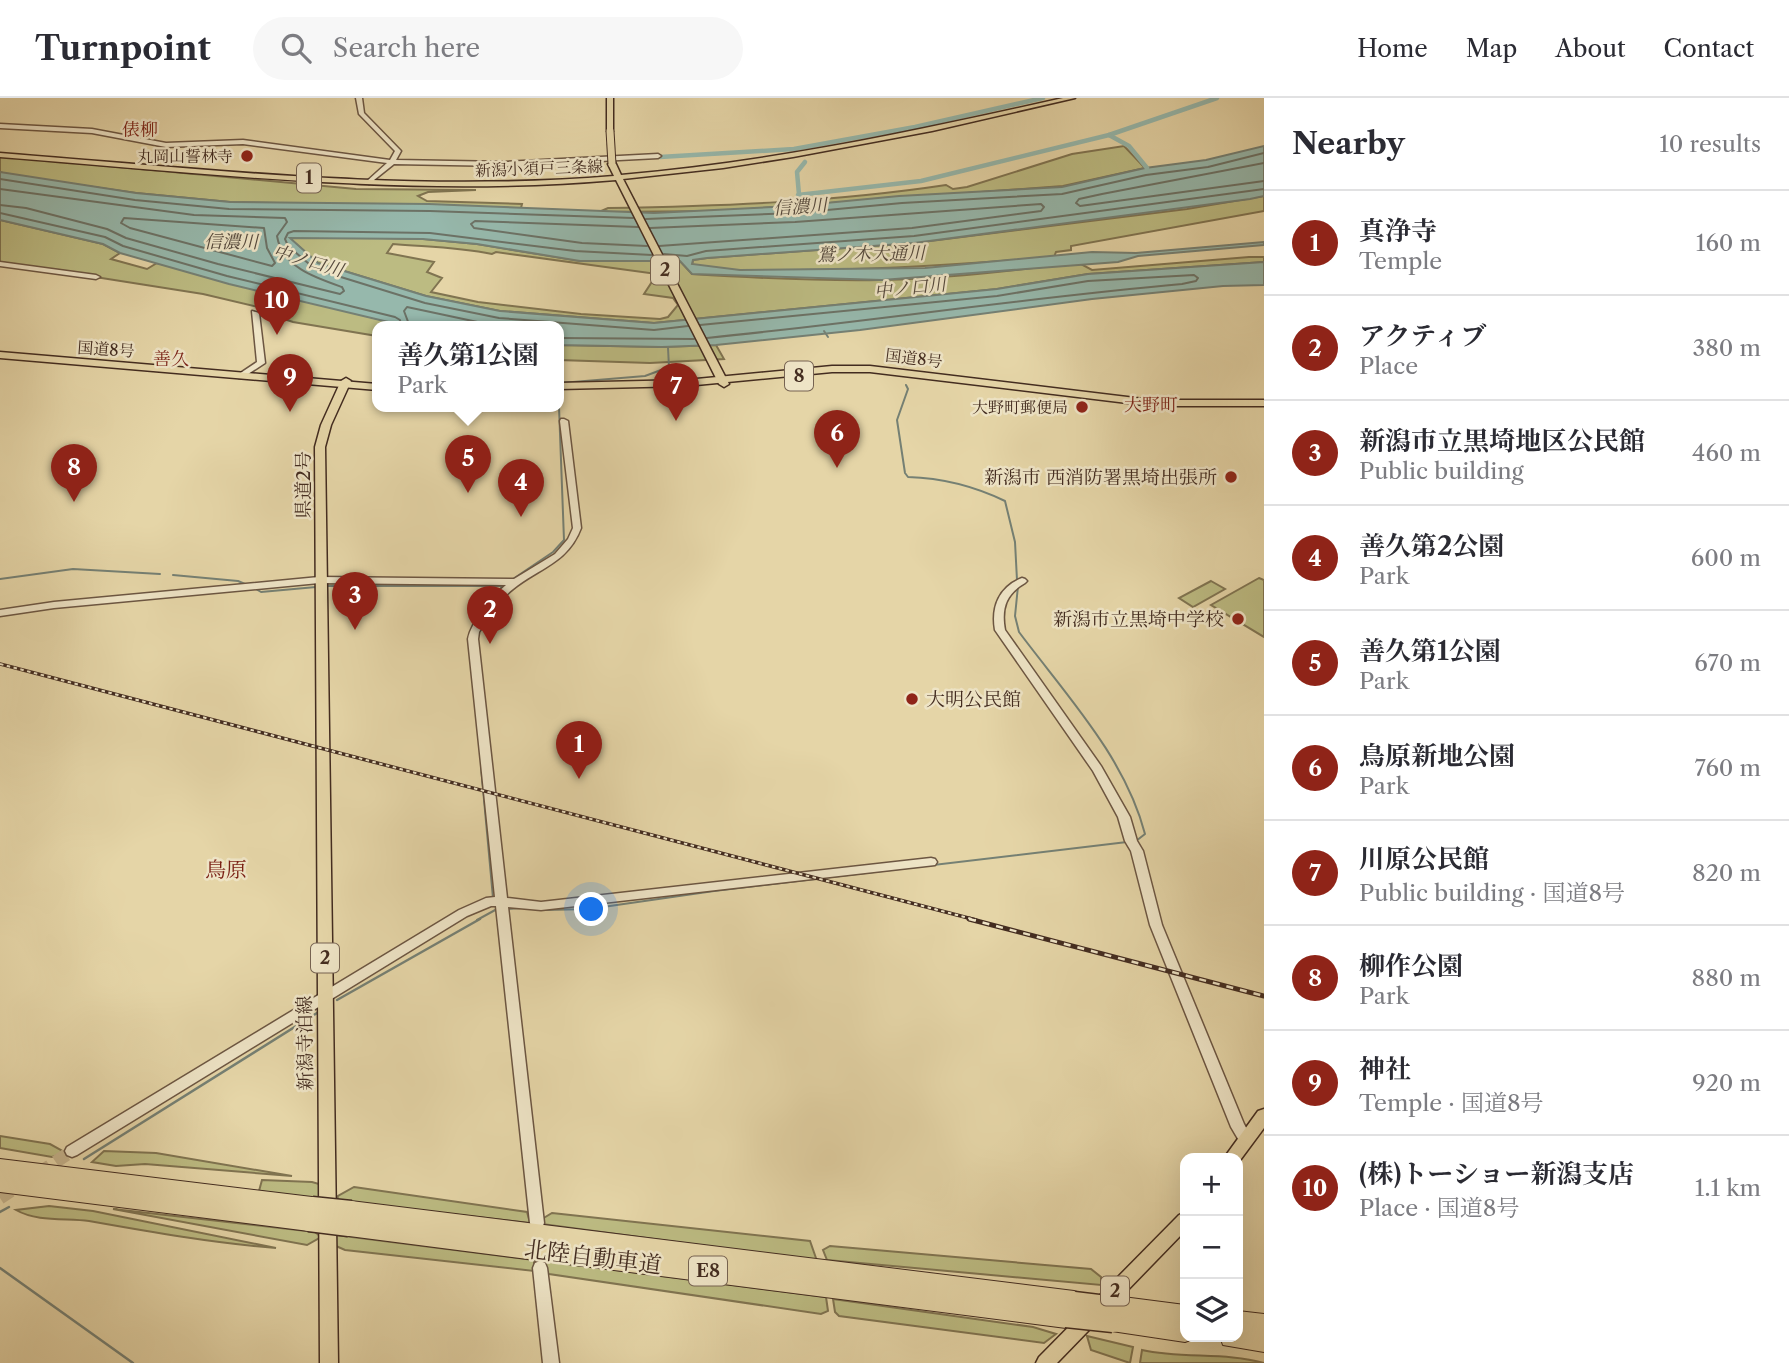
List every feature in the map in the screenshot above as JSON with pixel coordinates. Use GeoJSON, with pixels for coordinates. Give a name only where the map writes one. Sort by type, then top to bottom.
{"type":"FeatureCollection","features":[{"type":"Feature","properties":{"kind":"highway","name":"国道8号"},"geometry":{"type":"LineString","coordinates":[[0,353],[246,374],[343,386],[372,384]]}},
{"type":"Feature","properties":{"kind":"highway","name":"国道8号"},"geometry":{"type":"LineString","coordinates":[[564,389],[723,382],[832,369],[870,369],[1141,402],[1264,405]]}},
{"type":"Feature","properties":{"kind":"highway","name":"国道8号"},"geometry":{"type":"LineString","coordinates":[[564,389],[874,373],[1148,405],[1208,408],[1264,405]]}},
{"type":"Feature","properties":{"kind":"highway"},"geometry":{"type":"LineString","coordinates":[[0,1159],[229,1196]]}},
{"type":"Feature","properties":{"kind":"highway","name":"北陸自動車道"},"geometry":{"type":"LineString","coordinates":[[0,1168],[229,1196],[310,1214]]}},
{"type":"Feature","properties":{"kind":"highway","name":"北陸自動車道"},"geometry":{"type":"LineString","coordinates":[[0,1185],[310,1214],[1118,1315],[1180,1330]]}},
{"type":"Feature","properties":{"kind":"highway","name":"北陸自動車道"},"geometry":{"type":"LineString","coordinates":[[1118,1315],[1180,1315]]}},
{"type":"Feature","properties":{"kind":"highway"},"geometry":{"type":"LineString","coordinates":[[1243,1323],[1264,1325]]}},
{"type":"Feature","properties":{"kind":"highway"},"geometry":{"type":"LineString","coordinates":[[1243,1338],[1264,1341]]}},
{"type":"Feature","properties":{"kind":"main road","name":"2"},"geometry":{"type":"LineString","coordinates":[[610,98],[612,164],[723,382]]}},
{"type":"Feature","properties":{"kind":"main road","name":"新潟小須戸三条線"},"geometry":{"type":"LineString","coordinates":[[0,155],[369,182],[507,184],[618,179],[708,170],[825,152],[1072,98]]}},
{"type":"Feature","properties":{"kind":"main road"},"geometry":{"type":"LineString","coordinates":[[713,363],[729,376],[752,378]]}},
{"type":"Feature","properties":{"kind":"main road"},"geometry":{"type":"LineString","coordinates":[[674,383],[708,378],[714,374],[713,363]]}},
{"type":"Feature","properties":{"kind":"main road","name":"県道2号"},"geometry":{"type":"LineString","coordinates":[[321,554],[320,447],[326,425],[343,386]]}},
{"type":"Feature","properties":{"kind":"main road","name":"新潟寺泊線"},"geometry":{"type":"LineString","coordinates":[[321,554],[319,580],[329,1363]]}},
{"type":"Feature","properties":{"kind":"main road"},"geometry":{"type":"LineString","coordinates":[[1236,1153],[1264,1116]]}},
{"type":"Feature","properties":{"kind":"main road","name":"2"},"geometry":{"type":"LineString","coordinates":[[1045,1363],[1180,1225]]}},
{"type":"Feature","properties":{"kind":"street"},"geometry":{"type":"LineString","coordinates":[[359,98],[361,113],[398,151],[392,162],[369,182]]}},
{"type":"Feature","properties":{"kind":"street"},"geometry":{"type":"LineString","coordinates":[[0,126],[97,132],[166,145],[243,142],[392,162],[505,164],[658,156]]}},
{"type":"Feature","properties":{"kind":"street"},"geometry":{"type":"LineString","coordinates":[[0,264],[96,277]]}},
{"type":"Feature","properties":{"kind":"street"},"geometry":{"type":"LineString","coordinates":[[246,374],[261,363],[255,313]]}},
{"type":"Feature","properties":{"kind":"street"},"geometry":{"type":"LineString","coordinates":[[537,1223],[473,639],[474,632],[503,592],[557,557],[573,543],[577,528],[564,421]]}},
{"type":"Feature","properties":{"kind":"street"},"geometry":{"type":"LineString","coordinates":[[0,613],[54,605],[319,580],[519,582]]}},
{"type":"Feature","properties":{"kind":"street"},"geometry":{"type":"LineString","coordinates":[[1023,581],[999,602],[997,615],[1000,630],[1097,769],[1124,817],[1130,841],[1137,851],[1156,925],[1238,1127],[1246,1140]]}},
{"type":"Feature","properties":{"kind":"street"},"geometry":{"type":"LineString","coordinates":[[72,1151],[463,912],[490,901],[541,906],[931,862]]}},
{"type":"Feature","properties":{"kind":"street"},"geometry":{"type":"LineString","coordinates":[[540,1268],[551,1363]]}},
{"type":"Feature","properties":{"kind":"shaded area"},"geometry":{"type":"Polygon","coordinates":[[[1124,146],[1145,168],[1063,186],[722,211],[599,212],[608,208],[819,199],[946,185],[953,189],[1072,154],[1124,146]]]}},
{"type":"Feature","properties":{"kind":"shaded area"},"geometry":{"type":"Polygon","coordinates":[[[0,156],[356,189],[476,190],[428,192],[418,196],[427,201],[522,204],[521,208],[516,208],[230,202],[136,193],[9,175],[0,172],[0,156]]]}},
{"type":"Feature","properties":{"kind":"shaded area"},"geometry":{"type":"Polygon","coordinates":[[[1264,196],[1264,211],[1071,246],[1071,250],[1056,252],[1054,257],[830,270],[758,271],[692,265],[693,260],[707,258],[914,243],[1187,209],[1264,196]]]}},
{"type":"Feature","properties":{"kind":"shaded area"},"geometry":{"type":"Polygon","coordinates":[[[0,220],[103,244],[120,253],[111,259],[147,269],[157,263],[386,321],[372,321],[372,335],[293,322],[260,311],[258,307],[203,294],[0,262],[0,220]]]}},
{"type":"Feature","properties":{"kind":"shaded area"},"geometry":{"type":"Polygon","coordinates":[[[289,238],[423,239],[477,244],[580,261],[680,261],[692,274],[810,280],[927,278],[1068,264],[1081,264],[1092,270],[1249,257],[1264,257],[1264,262],[1088,274],[997,289],[654,323],[500,311],[426,296],[318,263],[289,238]],[[393,244],[387,253],[434,262],[427,272],[442,278],[431,292],[478,302],[581,314],[660,319],[668,317],[678,305],[673,298],[644,294],[657,274],[496,252],[492,254],[393,244]]]}},
{"type":"Feature","properties":{"kind":"shaded area"},"geometry":{"type":"Polygon","coordinates":[[[564,345],[716,345],[724,359],[650,363],[564,360],[564,345]]]}},
{"type":"Feature","properties":{"kind":"shaded area"},"geometry":{"type":"Polygon","coordinates":[[[1259,578],[1264,580],[1264,637],[1211,605],[1259,578]]]}},
{"type":"Feature","properties":{"kind":"shaded area"},"geometry":{"type":"Polygon","coordinates":[[[1211,581],[1225,589],[1193,607],[1179,598],[1211,581]]]}},
{"type":"Feature","properties":{"kind":"shaded area"},"geometry":{"type":"Polygon","coordinates":[[[0,1136],[50,1144],[61,1150],[61,1154],[52,1157],[0,1148],[0,1136]]]}},
{"type":"Feature","properties":{"kind":"shaded area"},"geometry":{"type":"Polygon","coordinates":[[[104,1151],[156,1153],[292,1176],[145,1164],[116,1166],[92,1162],[104,1151]]]}},
{"type":"Feature","properties":{"kind":"shaded area"},"geometry":{"type":"Polygon","coordinates":[[[262,1180],[319,1184],[323,1200],[259,1191],[262,1180]]]}},
{"type":"Feature","properties":{"kind":"shaded area"},"geometry":{"type":"Polygon","coordinates":[[[354,1187],[527,1212],[530,1223],[337,1201],[338,1196],[354,1187]]]}},
{"type":"Feature","properties":{"kind":"shaded area"},"geometry":{"type":"Polygon","coordinates":[[[49,1206],[93,1211],[276,1248],[205,1240],[89,1221],[42,1218],[16,1210],[49,1206]]]}},
{"type":"Feature","properties":{"kind":"shaded area"},"geometry":{"type":"Polygon","coordinates":[[[113,1209],[315,1232],[321,1237],[307,1245],[113,1209]]]}},
{"type":"Feature","properties":{"kind":"shaded area"},"geometry":{"type":"Polygon","coordinates":[[[552,1213],[810,1241],[817,1261],[542,1224],[542,1219],[552,1213]]]}},
{"type":"Feature","properties":{"kind":"shaded area"},"geometry":{"type":"Polygon","coordinates":[[[336,1235],[534,1260],[534,1271],[345,1250],[336,1246],[336,1235]]]}},
{"type":"Feature","properties":{"kind":"shaded area"},"geometry":{"type":"Polygon","coordinates":[[[830,1246],[1091,1269],[1101,1277],[1101,1285],[827,1260],[823,1250],[830,1246]]]}},
{"type":"Feature","properties":{"kind":"shaded area"},"geometry":{"type":"Polygon","coordinates":[[[546,1261],[826,1297],[828,1311],[821,1314],[549,1274],[546,1261]]]}},
{"type":"Feature","properties":{"kind":"shaded area"},"geometry":{"type":"Polygon","coordinates":[[[833,1299],[1033,1327],[1056,1334],[1044,1343],[839,1316],[835,1312],[833,1299]]]}},
{"type":"Feature","properties":{"kind":"shaded area"},"geometry":{"type":"Polygon","coordinates":[[[1087,1336],[1133,1347],[1130,1363],[1091,1350],[1087,1336]]]}},
{"type":"Feature","properties":{"kind":"shaded area"},"geometry":{"type":"Polygon","coordinates":[[[1142,1350],[1235,1358],[1264,1363],[1140,1363],[1142,1350]]]}},
{"type":"Feature","properties":{"kind":"water","name":"信濃川"},"geometry":{"type":"Polygon","coordinates":[[[1264,146],[1264,196],[914,243],[707,258],[693,260],[692,264],[740,270],[925,268],[1092,252],[1136,253],[1264,242],[1264,245],[1138,256],[1118,262],[882,280],[692,274],[680,261],[580,261],[477,244],[423,239],[290,238],[318,263],[426,296],[500,311],[654,323],[997,289],[1088,274],[1264,262],[1264,285],[1223,286],[1092,299],[860,330],[716,345],[564,345],[564,321],[384,321],[229,284],[120,253],[103,244],[0,220],[0,172],[136,193],[230,202],[429,204],[654,213],[1062,187],[1145,168],[1206,160],[1264,146]]]}},
{"type":"Feature","properties":{"kind":"waterway"},"geometry":{"type":"LineString","coordinates":[[660,157],[794,149],[915,127],[1043,98]]}},
{"type":"Feature","properties":{"kind":"waterway"},"geometry":{"type":"LineString","coordinates":[[1109,135],[1217,98]]}},
{"type":"Feature","properties":{"kind":"waterway"},"geometry":{"type":"LineString","coordinates":[[799,195],[921,181],[1109,135]]}},
{"type":"Feature","properties":{"kind":"waterway"},"geometry":{"type":"LineString","coordinates":[[1109,135],[1129,146],[1147,168]]}},
{"type":"Feature","properties":{"kind":"waterway"},"geometry":{"type":"LineString","coordinates":[[799,195],[797,172],[805,162]]}},
{"type":"Feature","properties":{"kind":"waterway"},"geometry":{"type":"LineString","coordinates":[[799,195],[800,206]]}},
{"type":"Feature","properties":{"kind":"waterway"},"geometry":{"type":"LineString","coordinates":[[824,331],[828,337]]}},
{"type":"Feature","properties":{"kind":"waterway"},"geometry":{"type":"LineString","coordinates":[[564,383],[645,376],[669,367],[668,348]]}},
{"type":"Feature","properties":{"kind":"waterway"},"geometry":{"type":"LineString","coordinates":[[906,385],[908,389],[897,420],[905,473],[908,477],[970,487],[1005,501],[1015,542],[1017,580]]}},
{"type":"Feature","properties":{"kind":"waterway"},"geometry":{"type":"LineString","coordinates":[[513,579],[553,552],[564,540],[559,412]]}},
{"type":"Feature","properties":{"kind":"waterway"},"geometry":{"type":"LineString","coordinates":[[0,579],[73,569],[160,574]]}},
{"type":"Feature","properties":{"kind":"waterway"},"geometry":{"type":"LineString","coordinates":[[173,575],[238,581],[245,584]]}},
{"type":"Feature","properties":{"kind":"waterway"},"geometry":{"type":"LineString","coordinates":[[470,633],[483,606],[505,584]]}},
{"type":"Feature","properties":{"kind":"waterway"},"geometry":{"type":"LineString","coordinates":[[325,586],[501,586]]}},
{"type":"Feature","properties":{"kind":"waterway"},"geometry":{"type":"LineString","coordinates":[[1018,586],[1015,616],[1019,632],[1109,753],[1136,806],[1145,834],[1136,841]]}},
{"type":"Feature","properties":{"kind":"waterway"},"geometry":{"type":"LineString","coordinates":[[256,589],[261,592],[316,587]]}},
{"type":"Feature","properties":{"kind":"waterway"},"geometry":{"type":"LineString","coordinates":[[481,767],[493,898]]}},
{"type":"Feature","properties":{"kind":"waterway"},"geometry":{"type":"LineString","coordinates":[[545,910],[589,909],[714,891],[1127,842]]}},
{"type":"Feature","properties":{"kind":"waterway"},"geometry":{"type":"LineString","coordinates":[[507,909],[522,908]]}},
{"type":"Feature","properties":{"kind":"waterway"},"geometry":{"type":"LineString","coordinates":[[477,920],[497,909]]}},
{"type":"Feature","properties":{"kind":"waterway"},"geometry":{"type":"LineString","coordinates":[[337,1000],[480,919]]}},
{"type":"Feature","properties":{"kind":"waterway"},"geometry":{"type":"LineString","coordinates":[[84,1159],[317,1013]]}},
{"type":"Feature","properties":{"kind":"waterway"},"geometry":{"type":"LineString","coordinates":[[0,1212],[9,1207]]}},
{"type":"Feature","properties":{"kind":"waterway"},"geometry":{"type":"LineString","coordinates":[[0,1268],[133,1363]]}},
{"type":"Feature","properties":{"kind":"tunnel"},"geometry":{"type":"LineString","coordinates":[[39,1173],[72,1151]]}},
{"type":"Feature","properties":{"kind":"tunnel"},"geometry":{"type":"LineString","coordinates":[[0,1198],[20,1185]]}},
{"type":"Feature","properties":{"kind":"railway"},"geometry":{"type":"LineString","coordinates":[[0,664],[976,920]]}},
{"type":"Feature","properties":{"kind":"railway"},"geometry":{"type":"LineString","coordinates":[[969,919],[1264,996]]}},
{"type":"Feature","properties":{"kind":"place","name":"丸岡山誓林寺"},"geometry":{"type":"Point","coordinates":[247,156]}},
{"type":"Feature","properties":{"kind":"place","name":"(株)トーショー新潟支店"},"geometry":{"type":"Point","coordinates":[277,335]}},
{"type":"Feature","properties":{"kind":"place","name":"大野町郵便局"},"geometry":{"type":"Point","coordinates":[1082,407]}},
{"type":"Feature","properties":{"kind":"place","name":"神社"},"geometry":{"type":"Point","coordinates":[290,412]}},
{"type":"Feature","properties":{"kind":"place","name":"川原公民館"},"geometry":{"type":"Point","coordinates":[676,421]}},
{"type":"Feature","properties":{"kind":"place","name":"鳥原新地公園"},"geometry":{"type":"Point","coordinates":[837,468]}},
{"type":"Feature","properties":{"kind":"place","name":"新潟市 西消防署黒埼出張所"},"geometry":{"type":"Point","coordinates":[1231,477]}},
{"type":"Feature","properties":{"kind":"place","name":"善久第1公園"},"geometry":{"type":"Point","coordinates":[468,493]}},
{"type":"Feature","properties":{"kind":"place","name":"柳作公園"},"geometry":{"type":"Point","coordinates":[74,502]}},
{"type":"Feature","properties":{"kind":"place","name":"善久第2公園"},"geometry":{"type":"Point","coordinates":[521,517]}},
{"type":"Feature","properties":{"kind":"place","name":"新潟市立黒埼中学校"},"geometry":{"type":"Point","coordinates":[1238,619]}},
{"type":"Feature","properties":{"kind":"place","name":"新潟市立黒埼地区公民館"},"geometry":{"type":"Point","coordinates":[355,630]}},
{"type":"Feature","properties":{"kind":"place","name":"アクティブ"},"geometry":{"type":"Point","coordinates":[490,644]}},
{"type":"Feature","properties":{"kind":"place","name":"大明公民館"},"geometry":{"type":"Point","coordinates":[912,699]}},
{"type":"Feature","properties":{"kind":"place","name":"真浄寺"},"geometry":{"type":"Point","coordinates":[579,779]}},
{"type":"Feature","properties":{"kind":"district","name":"俵柳"},"geometry":{"type":"Point","coordinates":[140,130]}},
{"type":"Feature","properties":{"kind":"district","name":"善久"},"geometry":{"type":"Point","coordinates":[171,359]}},
{"type":"Feature","properties":{"kind":"district","name":"大野町"},"geometry":{"type":"Point","coordinates":[1151,405]}},
{"type":"Feature","properties":{"kind":"district","name":"鳥原"},"geometry":{"type":"Point","coordinates":[226,869]}},
{"type":"Feature","properties":{"kind":"water label","name":"鷲ノ木大通川"},"geometry":{"type":"Point","coordinates":[871,254]}},
{"type":"Feature","properties":{"kind":"water label","name":"中ノ口川"},"geometry":{"type":"Point","coordinates":[308,261]}},
{"type":"Feature","properties":{"kind":"water label","name":"中ノ口川"},"geometry":{"type":"Point","coordinates":[910,288]}}]}
